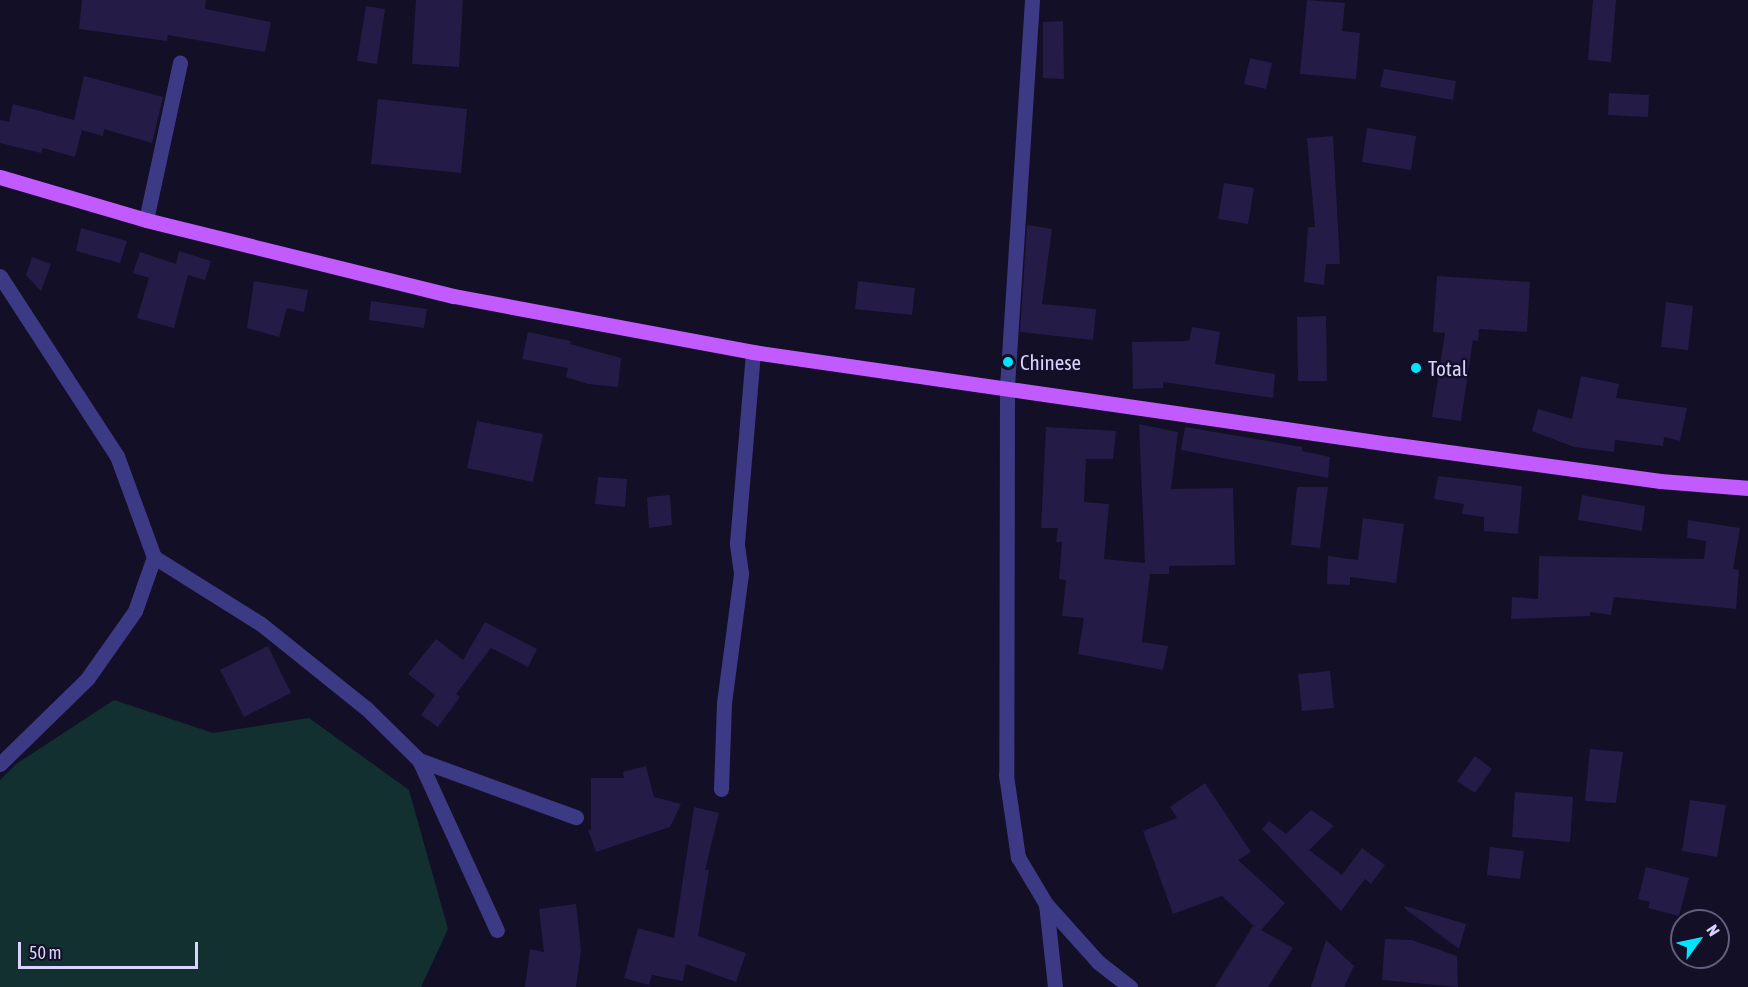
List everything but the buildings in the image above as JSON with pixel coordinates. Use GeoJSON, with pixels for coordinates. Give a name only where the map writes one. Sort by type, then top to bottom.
{"type":"FeatureCollection","features":[{"type":"Feature","properties":{"kind":"main road"},"geometry":{"type":"LineString","coordinates":[[0,177],[146,220],[454,296],[753,352],[1660,481],[1748,489]]}},
{"type":"Feature","properties":{"kind":"street"},"geometry":{"type":"LineString","coordinates":[[1032,0],[1007,388],[1006,776],[1018,857],[1046,904],[1098,962],[1130,987]]}},
{"type":"Feature","properties":{"kind":"street"},"geometry":{"type":"LineString","coordinates":[[146,220],[180,63]]}},
{"type":"Feature","properties":{"kind":"street"},"geometry":{"type":"LineString","coordinates":[[0,276],[117,456],[154,557],[261,624],[366,708],[419,760],[496,930]]}},
{"type":"Feature","properties":{"kind":"street"},"geometry":{"type":"LineString","coordinates":[[721,789],[724,703],[741,573],[737,543],[753,352]]}},
{"type":"Feature","properties":{"kind":"street"},"geometry":{"type":"LineString","coordinates":[[0,764],[87,679],[135,611],[154,557]]}},
{"type":"Feature","properties":{"kind":"street"},"geometry":{"type":"LineString","coordinates":[[419,760],[576,817]]}},
{"type":"Feature","properties":{"kind":"street"},"geometry":{"type":"LineString","coordinates":[[1046,904],[1055,987]]}},
{"type":"Feature","properties":{"kind":"green space"},"geometry":{"type":"Polygon","coordinates":[[[114,700],[213,733],[309,718],[409,790],[448,929],[421,987],[0,987],[0,780],[16,764],[114,700]]]}},
{"type":"Feature","properties":{"kind":"place","name":"Chinese"},"geometry":{"type":"Point","coordinates":[1008,362]}},
{"type":"Feature","properties":{"kind":"place","name":"Total"},"geometry":{"type":"Point","coordinates":[1416,368]}}]}
